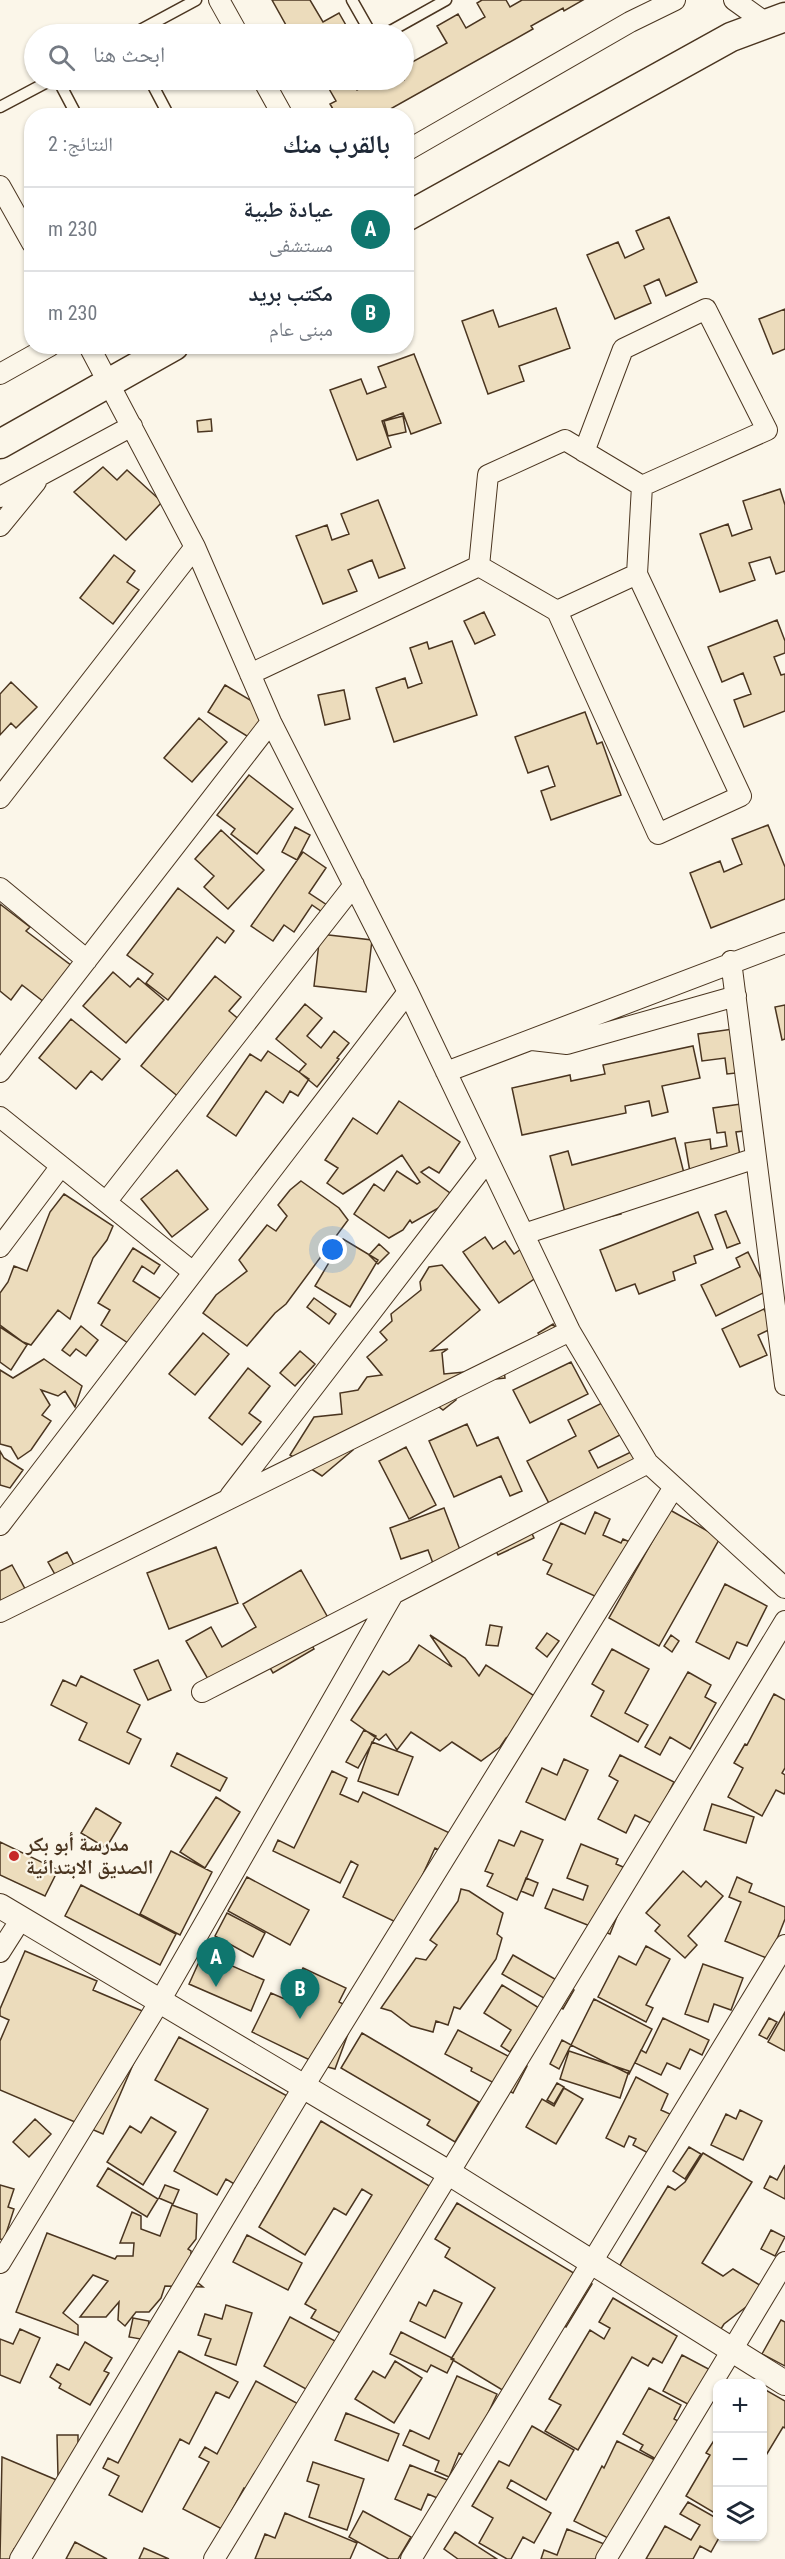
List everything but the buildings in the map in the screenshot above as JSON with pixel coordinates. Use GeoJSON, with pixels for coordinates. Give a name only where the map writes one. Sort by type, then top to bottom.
{"type":"FeatureCollection","features":[{"type":"Feature","properties":{"kind":"main road"},"geometry":{"type":"LineString","coordinates":[[414,213],[731,37],[775,20]]}},
{"type":"Feature","properties":{"kind":"main road"},"geometry":{"type":"LineString","coordinates":[[0,444],[160,354]]}},
{"type":"Feature","properties":{"kind":"street"},"geometry":{"type":"LineString","coordinates":[[219,0],[232,24]]}},
{"type":"Feature","properties":{"kind":"street"},"geometry":{"type":"LineString","coordinates":[[414,146],[630,22],[675,0]]}},
{"type":"Feature","properties":{"kind":"street"},"geometry":{"type":"LineString","coordinates":[[734,0],[775,20]]}},
{"type":"Feature","properties":{"kind":"street"},"geometry":{"type":"LineString","coordinates":[[269,90],[279,108]]}},
{"type":"Feature","properties":{"kind":"street"},"geometry":{"type":"LineString","coordinates":[[0,186],[24,229]]}},
{"type":"Feature","properties":{"kind":"street"},"geometry":{"type":"LineString","coordinates":[[584,452],[622,349],[706,309],[766,430],[642,486]]}},
{"type":"Feature","properties":{"kind":"street"},"geometry":{"type":"LineString","coordinates":[[0,374],[36,354]]}},
{"type":"Feature","properties":{"kind":"street"},"geometry":{"type":"LineString","coordinates":[[94,354],[195,547],[271,722],[408,992],[570,1331],[648,1463],[785,1588]]}},
{"type":"Feature","properties":{"kind":"street"},"geometry":{"type":"LineString","coordinates":[[0,497],[132,426]]}},
{"type":"Feature","properties":{"kind":"street"},"geometry":{"type":"LineString","coordinates":[[479,566],[488,475],[565,440],[642,486]]}},
{"type":"Feature","properties":{"kind":"street"},"geometry":{"type":"LineString","coordinates":[[0,526],[41,474]]}},
{"type":"Feature","properties":{"kind":"street"},"geometry":{"type":"LineString","coordinates":[[479,566],[557,610],[658,834],[741,796],[637,574],[642,486]]}},
{"type":"Feature","properties":{"kind":"street"},"geometry":{"type":"LineString","coordinates":[[0,798],[195,547]]}},
{"type":"Feature","properties":{"kind":"street"},"geometry":{"type":"LineString","coordinates":[[250,674],[479,566]]}},
{"type":"Feature","properties":{"kind":"street"},"geometry":{"type":"LineString","coordinates":[[557,610],[637,574]]}},
{"type":"Feature","properties":{"kind":"street"},"geometry":{"type":"LineString","coordinates":[[0,1072],[271,722]]}},
{"type":"Feature","properties":{"kind":"street"},"geometry":{"type":"LineString","coordinates":[[106,1202],[354,885]]}},
{"type":"Feature","properties":{"kind":"street"},"geometry":{"type":"LineString","coordinates":[[0,888],[87,960]]}},
{"type":"Feature","properties":{"kind":"street"},"geometry":{"type":"LineString","coordinates":[[446,1071],[731,961],[785,943]]}},
{"type":"Feature","properties":{"kind":"street"},"geometry":{"type":"LineString","coordinates":[[731,961],[785,1385]]}},
{"type":"Feature","properties":{"kind":"street"},"geometry":{"type":"LineString","coordinates":[[0,1525],[408,992]]}},
{"type":"Feature","properties":{"kind":"street"},"geometry":{"type":"LineString","coordinates":[[528,1040],[567,1044],[736,996]]}},
{"type":"Feature","properties":{"kind":"street"},"geometry":{"type":"LineString","coordinates":[[0,1117],[193,1272]]}},
{"type":"Feature","properties":{"kind":"street"},"geometry":{"type":"LineString","coordinates":[[524,1234],[756,1158]]}},
{"type":"Feature","properties":{"kind":"street"},"geometry":{"type":"LineString","coordinates":[[227,1500],[488,1160]]}},
{"type":"Feature","properties":{"kind":"street"},"geometry":{"type":"LineString","coordinates":[[0,1247],[62,1166]]}},
{"type":"Feature","properties":{"kind":"street"},"geometry":{"type":"LineString","coordinates":[[0,1612],[570,1331]]}},
{"type":"Feature","properties":{"kind":"street"},"geometry":{"type":"LineString","coordinates":[[202,1692],[648,1463]]}},
{"type":"Feature","properties":{"kind":"street"},"geometry":{"type":"LineString","coordinates":[[21,2559],[304,2086],[674,1487]]}},
{"type":"Feature","properties":{"kind":"street"},"geometry":{"type":"LineString","coordinates":[[0,2263],[160,2001],[392,1596]]}},
{"type":"Feature","properties":{"kind":"street"},"geometry":{"type":"LineString","coordinates":[[214,2559],[785,1621]]}},
{"type":"Feature","properties":{"kind":"street"},"geometry":{"type":"LineString","coordinates":[[0,1906],[449,2173],[785,2383]]}},
{"type":"Feature","properties":{"kind":"street"},"geometry":{"type":"LineString","coordinates":[[0,1952],[21,1919]]}},
{"type":"Feature","properties":{"kind":"street"},"geometry":{"type":"LineString","coordinates":[[411,2559],[785,1945]]}},
{"type":"Feature","properties":{"kind":"street"},"geometry":{"type":"LineString","coordinates":[[606,2559],[785,2262]]}},
{"type":"Feature","properties":{"kind":"lane"},"geometry":{"type":"LineString","coordinates":[[152,24],[196,0]]}},
{"type":"Feature","properties":{"kind":"lane"},"geometry":{"type":"LineString","coordinates":[[352,0],[366,24]]}},
{"type":"Feature","properties":{"kind":"lane"},"geometry":{"type":"LineString","coordinates":[[403,24],[446,0]]}},
{"type":"Feature","properties":{"kind":"lane"},"geometry":{"type":"LineString","coordinates":[[0,107],[32,90]]}},
{"type":"Feature","properties":{"kind":"lane"},"geometry":{"type":"LineString","coordinates":[[63,90],[73,108]]}},
{"type":"Feature","properties":{"kind":"lane"},"geometry":{"type":"LineString","coordinates":[[155,90],[165,108]]}},
{"type":"Feature","properties":{"kind":"place","name":"مدرسة أبو بكر الصديق الابتدائية"},"geometry":{"type":"Point","coordinates":[14,1856]}},
{"type":"Feature","properties":{"kind":"place","name":"عيادة طبية"},"geometry":{"type":"Point","coordinates":[216,1987]}},
{"type":"Feature","properties":{"kind":"place","name":"مكتب بريد"},"geometry":{"type":"Point","coordinates":[300,2019]}}]}
